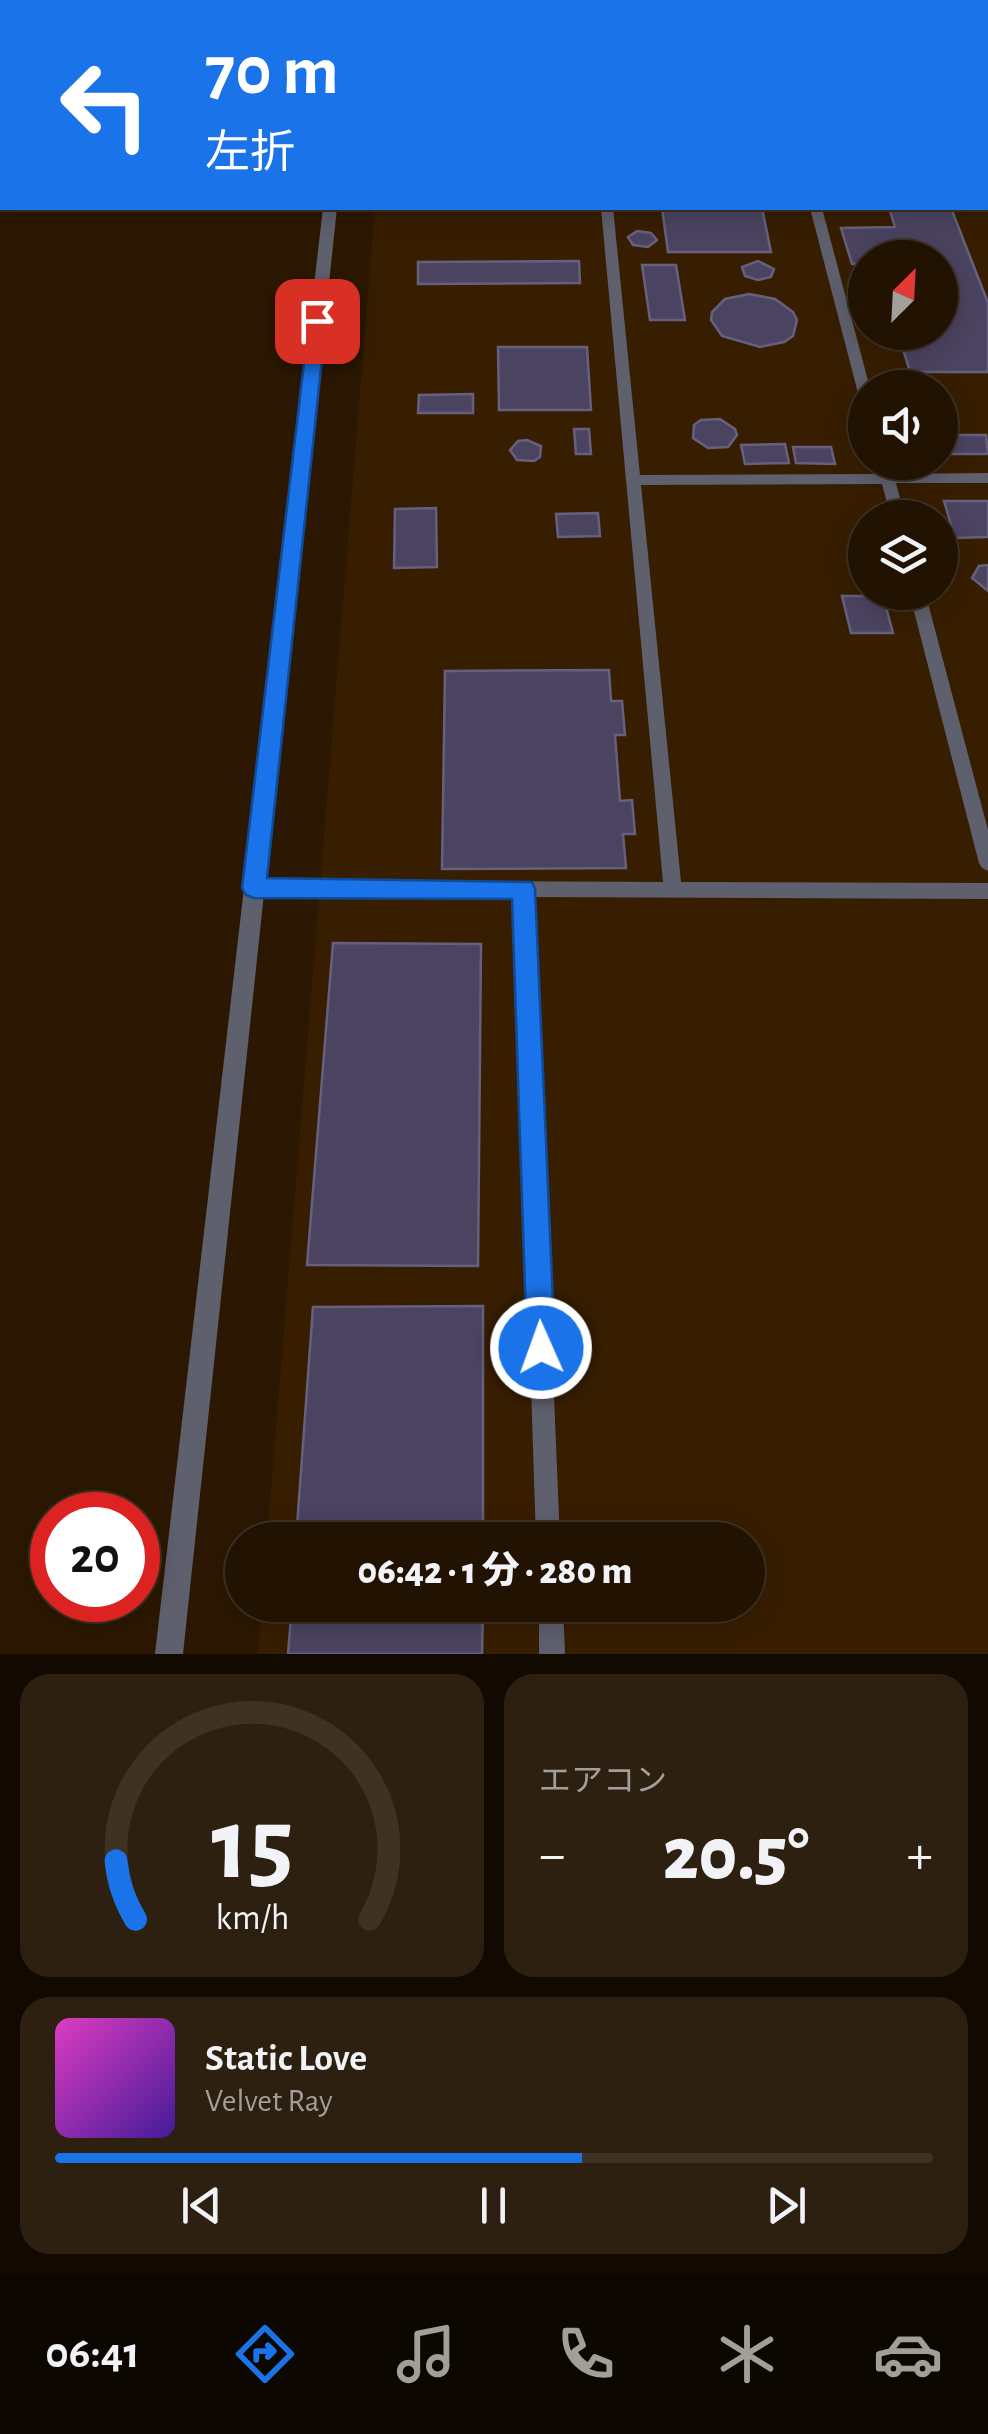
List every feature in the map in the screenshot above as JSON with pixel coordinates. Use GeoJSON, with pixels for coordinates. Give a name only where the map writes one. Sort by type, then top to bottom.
{"type":"FeatureCollection","features":[{"type":"Feature","properties":{"kind":"street"},"geometry":{"type":"LineString","coordinates":[[169,1654],[330,210]]}},
{"type":"Feature","properties":{"kind":"lane"},"geometry":{"type":"LineString","coordinates":[[607,210],[674,890]]}},
{"type":"Feature","properties":{"kind":"lane"},"geometry":{"type":"LineString","coordinates":[[817,210],[859,370]]}},
{"type":"Feature","properties":{"kind":"lane"},"geometry":{"type":"LineString","coordinates":[[958,478],[988,478]]}},
{"type":"Feature","properties":{"kind":"lane"},"geometry":{"type":"LineString","coordinates":[[634,480],[848,479]]}},
{"type":"Feature","properties":{"kind":"lane"},"geometry":{"type":"LineString","coordinates":[[922,610],[988,863]]}},
{"type":"Feature","properties":{"kind":"lane"},"geometry":{"type":"LineString","coordinates":[[254,888],[988,891]]}},
{"type":"Feature","properties":{"kind":"lane"},"geometry":{"type":"LineString","coordinates":[[524,889],[547,1522]]}},
{"type":"Feature","properties":{"kind":"lane"},"geometry":{"type":"LineString","coordinates":[[551,1622],[552,1654]]}},
{"type":"Feature","properties":{"kind":"shaded area"},"geometry":{"type":"Polygon","coordinates":[[[375,210],[988,210],[988,1654],[258,1654],[261,1622],[765,1622],[765,1522],[268,1522],[375,210]]]}},
{"type":"Feature","properties":{"kind":"building"},"geometry":{"type":"Polygon","coordinates":[[[662,210],[762,210],[771,252],[668,252],[662,210]]]}},
{"type":"Feature","properties":{"kind":"building"},"geometry":{"type":"Polygon","coordinates":[[[890,210],[952,210],[988,303],[988,372],[909,370],[903,350],[958,350],[958,240],[848,240],[848,251],[841,228],[895,227],[890,210]]]}},
{"type":"Feature","properties":{"kind":"building"},"geometry":{"type":"Polygon","coordinates":[[[637,231],[651,233],[657,240],[648,247],[633,245],[628,237],[637,231]]]}},
{"type":"Feature","properties":{"kind":"building"},"geometry":{"type":"Polygon","coordinates":[[[579,261],[580,283],[418,284],[418,262],[579,261]]]}},
{"type":"Feature","properties":{"kind":"building"},"geometry":{"type":"Polygon","coordinates":[[[758,261],[774,269],[771,277],[758,280],[745,276],[742,267],[758,261]]]}},
{"type":"Feature","properties":{"kind":"building"},"geometry":{"type":"Polygon","coordinates":[[[642,265],[676,265],[685,320],[650,320],[642,265]]]}},
{"type":"Feature","properties":{"kind":"building"},"geometry":{"type":"Polygon","coordinates":[[[749,294],[775,299],[793,312],[797,320],[793,336],[760,347],[722,336],[711,320],[712,312],[725,299],[749,294]]]}},
{"type":"Feature","properties":{"kind":"building"},"geometry":{"type":"Polygon","coordinates":[[[498,347],[587,347],[591,410],[499,410],[498,347]]]}},
{"type":"Feature","properties":{"kind":"building"},"geometry":{"type":"Polygon","coordinates":[[[473,394],[473,413],[418,413],[419,395],[473,394]]]}},
{"type":"Feature","properties":{"kind":"building"},"geometry":{"type":"Polygon","coordinates":[[[720,419],[737,435],[728,447],[708,448],[693,438],[694,425],[701,420],[720,419]]]}},
{"type":"Feature","properties":{"kind":"building"},"geometry":{"type":"Polygon","coordinates":[[[574,429],[589,429],[591,454],[576,454],[574,429]]]}},
{"type":"Feature","properties":{"kind":"building"},"geometry":{"type":"Polygon","coordinates":[[[958,435],[986,435],[988,454],[958,454],[958,435]]]}},
{"type":"Feature","properties":{"kind":"building"},"geometry":{"type":"Polygon","coordinates":[[[518,441],[541,446],[540,457],[534,461],[517,460],[510,450],[518,441]]]}},
{"type":"Feature","properties":{"kind":"building"},"geometry":{"type":"Polygon","coordinates":[[[785,444],[789,463],[745,464],[741,445],[785,444]]]}},
{"type":"Feature","properties":{"kind":"building"},"geometry":{"type":"Polygon","coordinates":[[[793,447],[831,447],[835,464],[796,463],[793,447]]]}},
{"type":"Feature","properties":{"kind":"building"},"geometry":{"type":"Polygon","coordinates":[[[958,501],[988,501],[988,537],[958,538],[958,501]]]}},
{"type":"Feature","properties":{"kind":"building"},"geometry":{"type":"Polygon","coordinates":[[[436,508],[437,567],[394,568],[395,509],[436,508]]]}},
{"type":"Feature","properties":{"kind":"building"},"geometry":{"type":"Polygon","coordinates":[[[598,513],[600,536],[558,537],[556,514],[598,513]]]}},
{"type":"Feature","properties":{"kind":"building"},"geometry":{"type":"Polygon","coordinates":[[[988,565],[988,591],[972,578],[979,566],[988,565]]]}},
{"type":"Feature","properties":{"kind":"building"},"geometry":{"type":"Polygon","coordinates":[[[842,596],[848,596],[848,610],[887,610],[893,633],[851,633],[842,596]]]}},
{"type":"Feature","properties":{"kind":"building"},"geometry":{"type":"Polygon","coordinates":[[[609,670],[611,701],[622,701],[625,735],[615,735],[620,801],[632,800],[635,834],[623,834],[626,868],[442,869],[445,671],[609,670]]]}},
{"type":"Feature","properties":{"kind":"building"},"geometry":{"type":"Polygon","coordinates":[[[333,943],[481,944],[478,1266],[307,1265],[333,943]]]}},
{"type":"Feature","properties":{"kind":"building"},"geometry":{"type":"Polygon","coordinates":[[[483,1306],[483,1522],[297,1522],[313,1307],[483,1306]]]}},
{"type":"Feature","properties":{"kind":"building"},"geometry":{"type":"Polygon","coordinates":[[[291,1622],[483,1622],[482,1654],[288,1654],[291,1622]]]}},
{"type":"Feature","properties":{"kind":"route"},"geometry":{"type":"LineString","coordinates":[[317,321],[254,888],[524,889],[541,1348]]}}]}
